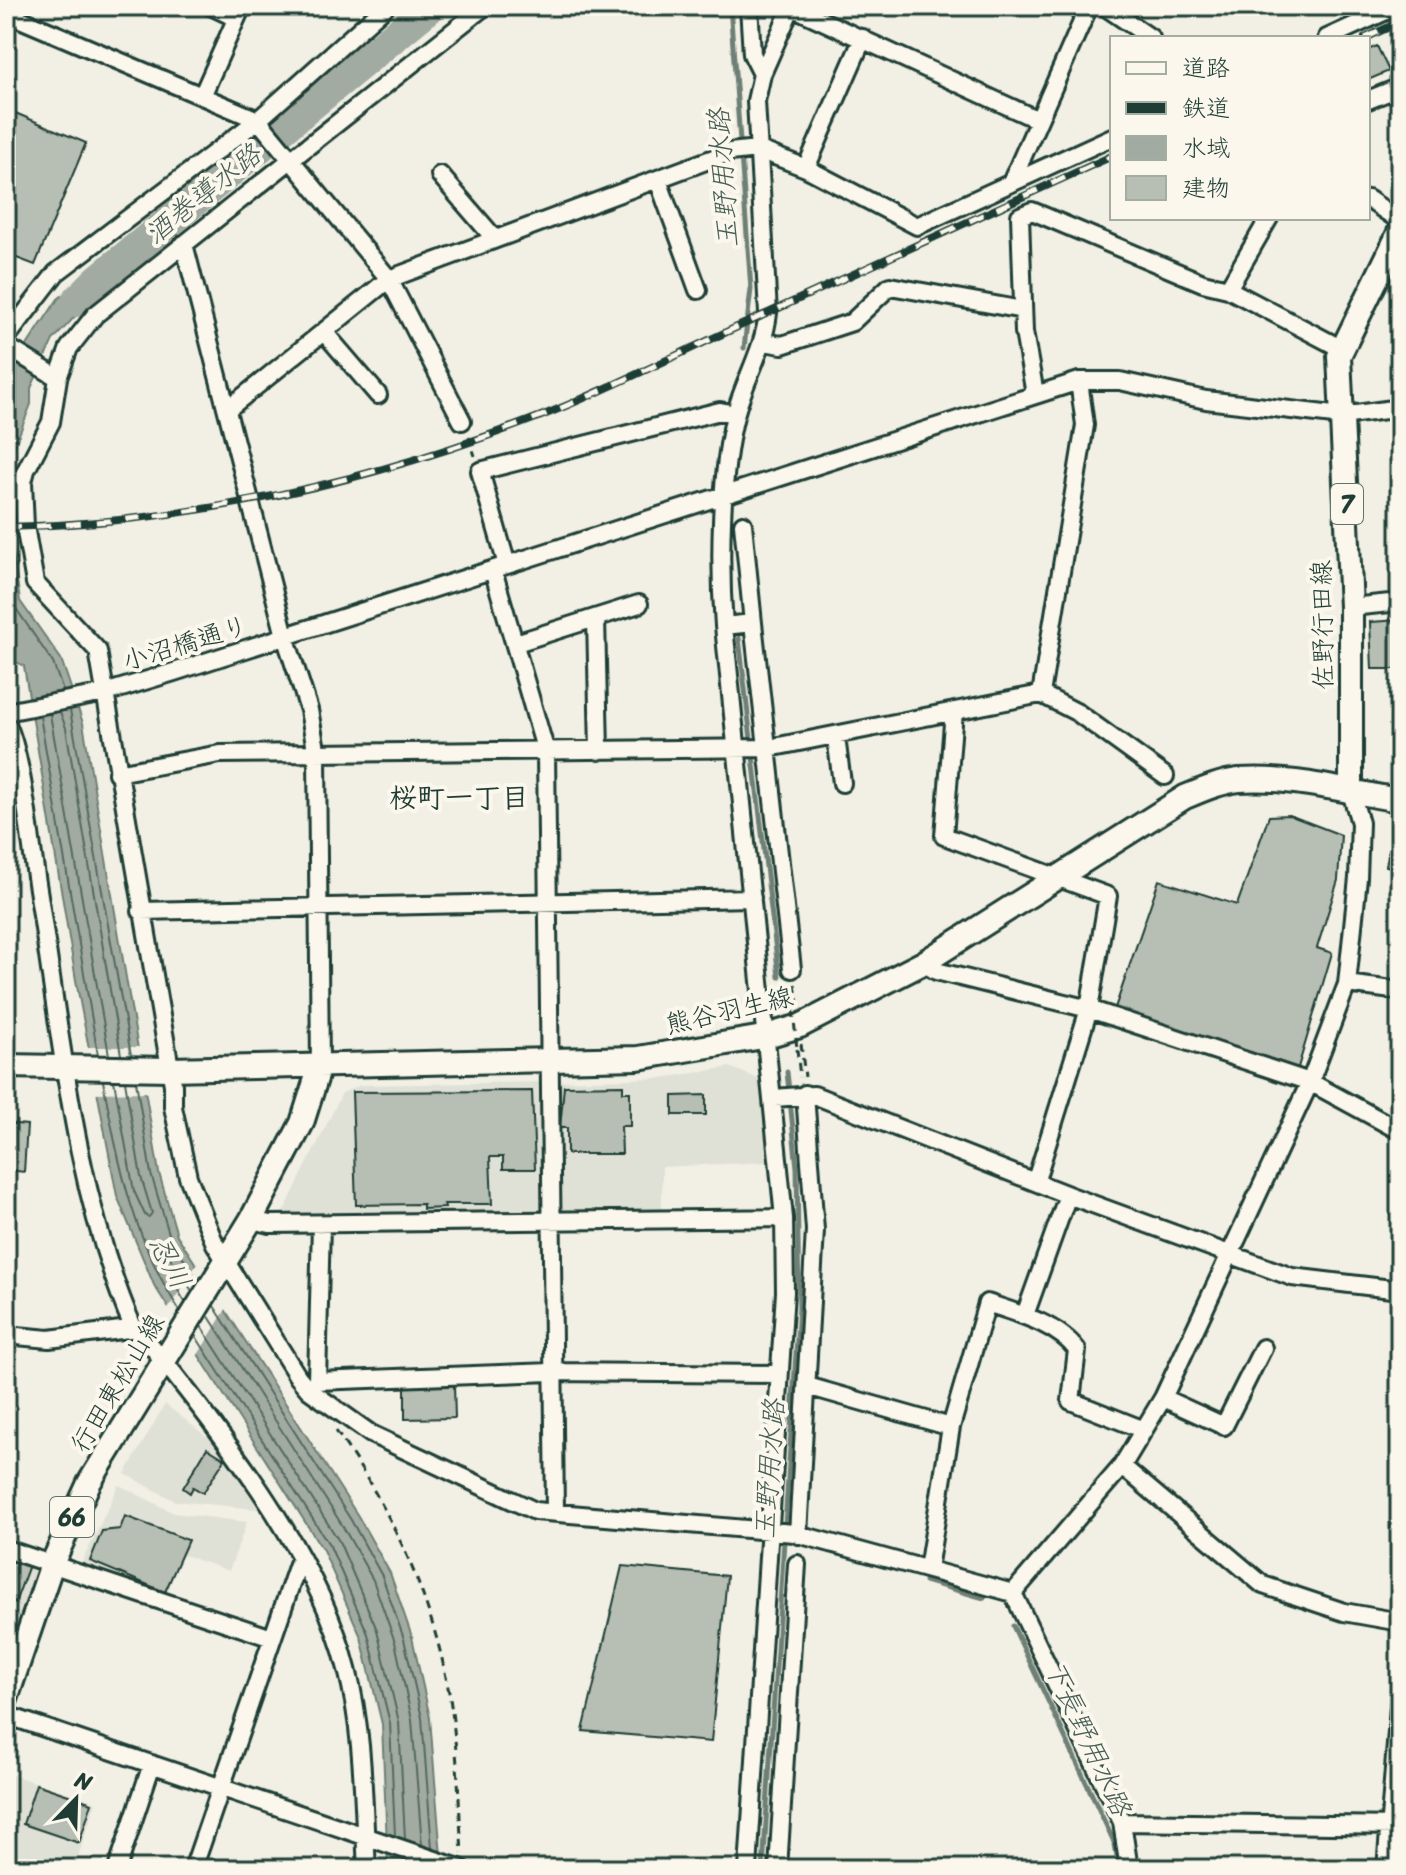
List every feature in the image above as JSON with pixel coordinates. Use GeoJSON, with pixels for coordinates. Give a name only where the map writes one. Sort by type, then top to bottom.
{"type":"FeatureCollection","features":[{"type":"Feature","properties":{"kind":"main road","name":"佐野行田線"},"geometry":{"type":"LineString","coordinates":[[1351,792],[1351,607],[1339,356],[1400,231]]}},
{"type":"Feature","properties":{"kind":"main road","name":"熊谷羽生線"},"geometry":{"type":"LineString","coordinates":[[6,1066],[165,1069],[638,1058],[763,1037],[800,1026],[923,963],[1185,797],[1208,787],[1237,780],[1264,781],[1400,800]]}},
{"type":"Feature","properties":{"kind":"main road","name":"行田東松山線"},"geometry":{"type":"LineString","coordinates":[[6,1699],[52,1564],[89,1483],[165,1355],[251,1220],[302,1123],[320,1066]]}},
{"type":"Feature","properties":{"kind":"street"},"geometry":{"type":"LineString","coordinates":[[202,96],[239,12],[211,6]]}},
{"type":"Feature","properties":{"kind":"street"},"geometry":{"type":"LineString","coordinates":[[58,378],[8,345],[56,273],[261,124],[386,6]]}},
{"type":"Feature","properties":{"kind":"street"},"geometry":{"type":"LineString","coordinates":[[485,6],[286,156],[95,315],[69,348],[58,378],[51,422],[23,482],[25,526],[35,583],[98,651],[102,694],[141,911],[165,1069],[182,1153],[202,1217],[223,1264],[266,1329],[313,1385],[371,1434],[535,1511],[785,1532],[1013,1593],[1122,1822],[1129,1869]]}},
{"type":"Feature","properties":{"kind":"street"},"geometry":{"type":"LineString","coordinates":[[749,6],[752,54],[762,74]]}},
{"type":"Feature","properties":{"kind":"street"},"geometry":{"type":"LineString","coordinates":[[791,974],[785,895],[724,626],[725,495],[735,414],[764,342],[768,313],[767,249],[744,151],[762,74],[792,6],[1036,119]]}},
{"type":"Feature","properties":{"kind":"street"},"geometry":{"type":"LineString","coordinates":[[1011,183],[1036,119],[1089,6]]}},
{"type":"Feature","properties":{"kind":"street"},"geometry":{"type":"LineString","coordinates":[[1104,6],[1148,36]]}},
{"type":"Feature","properties":{"kind":"street"},"geometry":{"type":"LineString","coordinates":[[1353,6],[1369,19]]}},
{"type":"Feature","properties":{"kind":"street"},"geometry":{"type":"LineString","coordinates":[[1331,36],[1397,6]]}},
{"type":"Feature","properties":{"kind":"street"},"geometry":{"type":"LineString","coordinates":[[6,13],[261,124],[389,279],[462,421]]}},
{"type":"Feature","properties":{"kind":"street"},"geometry":{"type":"LineString","coordinates":[[806,168],[863,38]]}},
{"type":"Feature","properties":{"kind":"street"},"geometry":{"type":"LineString","coordinates":[[1370,99],[1400,87]]}},
{"type":"Feature","properties":{"kind":"street"},"geometry":{"type":"LineString","coordinates":[[229,408],[389,279],[744,151],[806,168],[917,226],[1110,138]]}},
{"type":"Feature","properties":{"kind":"street"},"geometry":{"type":"LineString","coordinates":[[440,175],[495,239]]}},
{"type":"Feature","properties":{"kind":"street"},"geometry":{"type":"LineString","coordinates":[[658,180],[698,290]]}},
{"type":"Feature","properties":{"kind":"street"},"geometry":{"type":"LineString","coordinates":[[1370,200],[1400,221]]}},
{"type":"Feature","properties":{"kind":"street"},"geometry":{"type":"LineString","coordinates":[[1035,394],[1023,310],[1020,216],[1032,211],[1203,283],[1228,289],[1342,349]]}},
{"type":"Feature","properties":{"kind":"street"},"geometry":{"type":"LineString","coordinates":[[1228,289],[1268,220]]}},
{"type":"Feature","properties":{"kind":"street"},"geometry":{"type":"LineString","coordinates":[[184,244],[229,408],[285,636],[309,710],[317,755],[320,1066]]}},
{"type":"Feature","properties":{"kind":"street"},"geometry":{"type":"LineString","coordinates":[[764,342],[782,345],[852,322],[890,286],[1023,310]]}},
{"type":"Feature","properties":{"kind":"street"},"geometry":{"type":"LineString","coordinates":[[324,332],[378,395]]}},
{"type":"Feature","properties":{"kind":"street"},"geometry":{"type":"LineString","coordinates":[[1041,694],[1085,425],[1079,381]]}},
{"type":"Feature","properties":{"kind":"street","name":"小沼橋通り"},"geometry":{"type":"LineString","coordinates":[[8,715],[102,694],[1079,381],[1120,381],[1206,400],[1342,416],[1400,408]]}},
{"type":"Feature","properties":{"kind":"street"},"geometry":{"type":"LineString","coordinates":[[555,1512],[546,752],[516,643],[480,471],[720,411],[735,414]]}},
{"type":"Feature","properties":{"kind":"street"},"geometry":{"type":"LineString","coordinates":[[743,524],[753,623],[752,898],[763,1037],[776,1097],[789,1293],[779,1374],[785,1532]]}},
{"type":"Feature","properties":{"kind":"street"},"geometry":{"type":"LineString","coordinates":[[1351,607],[1400,602]]}},
{"type":"Feature","properties":{"kind":"street"},"geometry":{"type":"LineString","coordinates":[[516,643],[639,604]]}},
{"type":"Feature","properties":{"kind":"street"},"geometry":{"type":"LineString","coordinates":[[596,618],[599,751]]}},
{"type":"Feature","properties":{"kind":"street"},"geometry":{"type":"LineString","coordinates":[[724,626],[753,623]]}},
{"type":"Feature","properties":{"kind":"street"},"geometry":{"type":"LineString","coordinates":[[117,773],[200,756],[753,748],[836,737],[1041,694],[1078,713],[1165,776]]}},
{"type":"Feature","properties":{"kind":"street"},"geometry":{"type":"LineString","coordinates":[[954,711],[944,836],[1108,896],[1089,1009],[1036,1180]]}},
{"type":"Feature","properties":{"kind":"street"},"geometry":{"type":"LineString","coordinates":[[8,715],[92,1213],[133,1327],[165,1355],[275,1515],[303,1561],[338,1639],[359,1732],[370,1839],[367,1869]]}},
{"type":"Feature","properties":{"kind":"street"},"geometry":{"type":"LineString","coordinates":[[836,737],[842,783]]}},
{"type":"Feature","properties":{"kind":"street"},"geometry":{"type":"LineString","coordinates":[[1013,1593],[1122,1466],[1163,1398],[1310,1082],[1347,984],[1360,823],[1351,792]]}},
{"type":"Feature","properties":{"kind":"street"},"geometry":{"type":"LineString","coordinates":[[141,911],[752,898]]}},
{"type":"Feature","properties":{"kind":"street"},"geometry":{"type":"LineString","coordinates":[[923,963],[936,971],[1089,1009],[1310,1082],[1400,1131]]}},
{"type":"Feature","properties":{"kind":"street"},"geometry":{"type":"LineString","coordinates":[[1347,984],[1400,991]]}},
{"type":"Feature","properties":{"kind":"street"},"geometry":{"type":"LineString","coordinates":[[776,1097],[803,1088],[1068,1195],[1292,1277],[1400,1290]]}},
{"type":"Feature","properties":{"kind":"street"},"geometry":{"type":"LineString","coordinates":[[748,1869],[785,1532],[807,1386],[815,1230],[803,1088]]}},
{"type":"Feature","properties":{"kind":"street"},"geometry":{"type":"LineString","coordinates":[[1025,1315],[1068,1195]]}},
{"type":"Feature","properties":{"kind":"street"},"geometry":{"type":"LineString","coordinates":[[251,1220],[270,1224],[321,1224],[784,1218]]}},
{"type":"Feature","properties":{"kind":"street"},"geometry":{"type":"LineString","coordinates":[[313,1385],[321,1224]]}},
{"type":"Feature","properties":{"kind":"street"},"geometry":{"type":"LineString","coordinates":[[789,1293],[811,1300]]}},
{"type":"Feature","properties":{"kind":"street"},"geometry":{"type":"LineString","coordinates":[[928,1569],[951,1427],[987,1303],[1025,1315],[1071,1342],[1077,1350],[1071,1401],[1144,1430]]}},
{"type":"Feature","properties":{"kind":"street"},"geometry":{"type":"LineString","coordinates":[[6,1335],[49,1339],[133,1327]]}},
{"type":"Feature","properties":{"kind":"street"},"geometry":{"type":"LineString","coordinates":[[1163,1398],[1224,1426],[1263,1348]]}},
{"type":"Feature","properties":{"kind":"street"},"geometry":{"type":"LineString","coordinates":[[313,1385],[551,1372],[779,1374]]}},
{"type":"Feature","properties":{"kind":"street"},"geometry":{"type":"LineString","coordinates":[[807,1386],[951,1427]]}},
{"type":"Feature","properties":{"kind":"street"},"geometry":{"type":"LineString","coordinates":[[1122,1466],[1263,1585],[1344,1612],[1400,1622]]}},
{"type":"Feature","properties":{"kind":"street"},"geometry":{"type":"LineString","coordinates":[[6,1549],[272,1638]]}},
{"type":"Feature","properties":{"kind":"street"},"geometry":{"type":"LineString","coordinates":[[193,1869],[298,1564],[303,1561]]}},
{"type":"Feature","properties":{"kind":"street"},"geometry":{"type":"LineString","coordinates":[[778,1869],[797,1564]]}},
{"type":"Feature","properties":{"kind":"street"},"geometry":{"type":"LineString","coordinates":[[1386,1869],[1394,1825],[1400,1694]]}},
{"type":"Feature","properties":{"kind":"street"},"geometry":{"type":"LineString","coordinates":[[6,1715],[370,1839],[460,1866]]}},
{"type":"Feature","properties":{"kind":"street"},"geometry":{"type":"LineString","coordinates":[[117,1869],[152,1764]]}},
{"type":"Feature","properties":{"kind":"street"},"geometry":{"type":"LineString","coordinates":[[1122,1822],[1394,1825]]}},
{"type":"Feature","properties":{"kind":"path"},"geometry":{"type":"LineString","coordinates":[[462,421],[480,471]]}},
{"type":"Feature","properties":{"kind":"path"},"geometry":{"type":"LineString","coordinates":[[791,974],[798,1010]]}},
{"type":"Feature","properties":{"kind":"path"},"geometry":{"type":"LineString","coordinates":[[791,974],[803,1088]]}},
{"type":"Feature","properties":{"kind":"path"},"geometry":{"type":"LineString","coordinates":[[801,1043],[803,1088]]}},
{"type":"Feature","properties":{"kind":"path"},"geometry":{"type":"LineString","coordinates":[[334,1428],[399,1537],[432,1621],[452,1714],[460,1866]]}},
{"type":"Feature","properties":{"kind":"shaded area"},"geometry":{"type":"Polygon","coordinates":[[[730,1067],[761,1080],[768,1162],[662,1167],[662,1209],[559,1212],[557,1081],[662,1078],[730,1067]]]}},
{"type":"Feature","properties":{"kind":"shaded area"},"geometry":{"type":"Polygon","coordinates":[[[541,1082],[542,1208],[538,1213],[282,1215],[342,1093],[360,1085],[541,1082]]]}},
{"type":"Feature","properties":{"kind":"shaded area"},"geometry":{"type":"Polygon","coordinates":[[[165,1404],[220,1447],[265,1510],[175,1501],[125,1474],[165,1404]]]}},
{"type":"Feature","properties":{"kind":"shaded area"},"geometry":{"type":"Polygon","coordinates":[[[119,1485],[174,1513],[247,1522],[229,1571],[181,1554],[166,1598],[79,1568],[119,1485]]]}},
{"type":"Feature","properties":{"kind":"shaded area"},"geometry":{"type":"Polygon","coordinates":[[[6,1554],[33,1563],[36,1569],[6,1659],[6,1554]]]}},
{"type":"Feature","properties":{"kind":"shaded area"},"geometry":{"type":"Polygon","coordinates":[[[6,1773],[96,1802],[74,1869],[6,1869],[6,1773]]]}},
{"type":"Feature","properties":{"kind":"water"},"geometry":{"type":"Polygon","coordinates":[[[110,270],[98,284],[99,291],[53,340],[31,388],[31,404],[6,468],[6,377],[58,299],[87,276],[93,279],[110,270]]]}},
{"type":"Feature","properties":{"kind":"water","name":"忍川"},"geometry":{"type":"Polygon","coordinates":[[[6,507],[20,601],[61,659],[83,723],[159,1173],[177,1235],[358,1516],[390,1573],[412,1637],[430,1718],[442,1869],[388,1869],[382,1724],[361,1637],[323,1550],[154,1285],[117,1196],[77,986],[24,666],[6,657],[6,507]]]}},
{"type":"Feature","properties":{"kind":"pier"},"geometry":{"type":"Polygon","coordinates":[[[85,1047],[142,1047],[149,1092],[93,1093],[85,1047]]]}},
{"type":"Feature","properties":{"kind":"pier"},"geometry":{"type":"Polygon","coordinates":[[[199,1261],[228,1306],[196,1358],[166,1312],[199,1261]]]}},
{"type":"Feature","properties":{"kind":"building"},"geometry":{"type":"Polygon","coordinates":[[[1377,46],[1389,71],[1370,79],[1370,49],[1377,46]]]}},
{"type":"Feature","properties":{"kind":"building"},"geometry":{"type":"Polygon","coordinates":[[[6,109],[86,143],[35,265],[6,254],[6,109]]]}},
{"type":"Feature","properties":{"kind":"building"},"geometry":{"type":"Polygon","coordinates":[[[1400,620],[1400,669],[1372,669],[1370,622],[1400,620]]]}},
{"type":"Feature","properties":{"kind":"building"},"geometry":{"type":"Polygon","coordinates":[[[1289,815],[1341,835],[1338,880],[1317,948],[1332,953],[1297,1071],[1115,1008],[1159,880],[1237,905],[1269,816],[1289,815]]]}},
{"type":"Feature","properties":{"kind":"building"},"geometry":{"type":"Polygon","coordinates":[[[1389,849],[1400,850],[1400,869],[1386,866],[1389,849]]]}},
{"type":"Feature","properties":{"kind":"building"},"geometry":{"type":"Polygon","coordinates":[[[623,1085],[623,1092],[630,1092],[630,1126],[621,1126],[622,1154],[567,1154],[567,1128],[560,1128],[564,1086],[623,1085]]]}},
{"type":"Feature","properties":{"kind":"building"},"geometry":{"type":"Polygon","coordinates":[[[532,1091],[535,1169],[503,1169],[503,1157],[490,1157],[492,1204],[444,1204],[445,1208],[423,1209],[423,1204],[356,1205],[352,1092],[532,1091]]]}},
{"type":"Feature","properties":{"kind":"building"},"geometry":{"type":"Polygon","coordinates":[[[706,1095],[706,1115],[673,1115],[673,1096],[706,1095]]]}},
{"type":"Feature","properties":{"kind":"building"},"geometry":{"type":"Polygon","coordinates":[[[6,1123],[27,1125],[24,1172],[8,1170],[8,1178],[6,1123]]]}},
{"type":"Feature","properties":{"kind":"building"},"geometry":{"type":"Polygon","coordinates":[[[454,1385],[455,1418],[405,1419],[405,1387],[454,1385]]]}},
{"type":"Feature","properties":{"kind":"building"},"geometry":{"type":"Polygon","coordinates":[[[207,1448],[225,1459],[203,1493],[193,1487],[190,1493],[183,1488],[207,1448]]]}},
{"type":"Feature","properties":{"kind":"building"},"geometry":{"type":"Polygon","coordinates":[[[125,1516],[188,1540],[165,1592],[90,1561],[102,1531],[120,1529],[125,1516]]]}},
{"type":"Feature","properties":{"kind":"building"},"geometry":{"type":"Polygon","coordinates":[[[6,1556],[29,1565],[15,1603],[6,1599],[6,1556]]]}},
{"type":"Feature","properties":{"kind":"building"},"geometry":{"type":"Polygon","coordinates":[[[622,1566],[727,1576],[711,1742],[583,1731],[622,1566]]]}},
{"type":"Feature","properties":{"kind":"building"},"geometry":{"type":"Polygon","coordinates":[[[36,1784],[92,1803],[79,1843],[23,1824],[36,1784]]]}},
{"type":"Feature","properties":{"kind":"waterway","name":"酒巻導水路"},"geometry":{"type":"LineString","coordinates":[[77,301],[98,280],[431,6]]}},
{"type":"Feature","properties":{"kind":"waterway","name":"玉野用水路"},"geometry":{"type":"LineString","coordinates":[[730,6],[751,289],[744,348]]}},
{"type":"Feature","properties":{"kind":"waterway","name":"玉野用水路"},"geometry":{"type":"LineString","coordinates":[[739,638],[779,977]]}},
{"type":"Feature","properties":{"kind":"waterway","name":"玉野用水路"},"geometry":{"type":"LineString","coordinates":[[763,1869],[799,1307],[797,1168],[787,1072]]}},
{"type":"Feature","properties":{"kind":"waterway","name":"下長野用水路"},"geometry":{"type":"LineString","coordinates":[[925,1581],[984,1598]]}},
{"type":"Feature","properties":{"kind":"waterway","name":"下長野用水路"},"geometry":{"type":"LineString","coordinates":[[1013,1626],[1115,1844],[1119,1869]]}},
{"type":"Feature","properties":{"kind":"railway"},"geometry":{"type":"LineString","coordinates":[[1369,36],[1400,22]]}},
{"type":"Feature","properties":{"kind":"railway"},"geometry":{"type":"LineString","coordinates":[[6,527],[75,524],[211,508],[345,479],[477,440],[592,394],[1110,157]]}},
{"type":"Feature","properties":{"kind":"district","name":"桜町一丁目"},"geometry":{"type":"Point","coordinates":[459,797]}}]}
